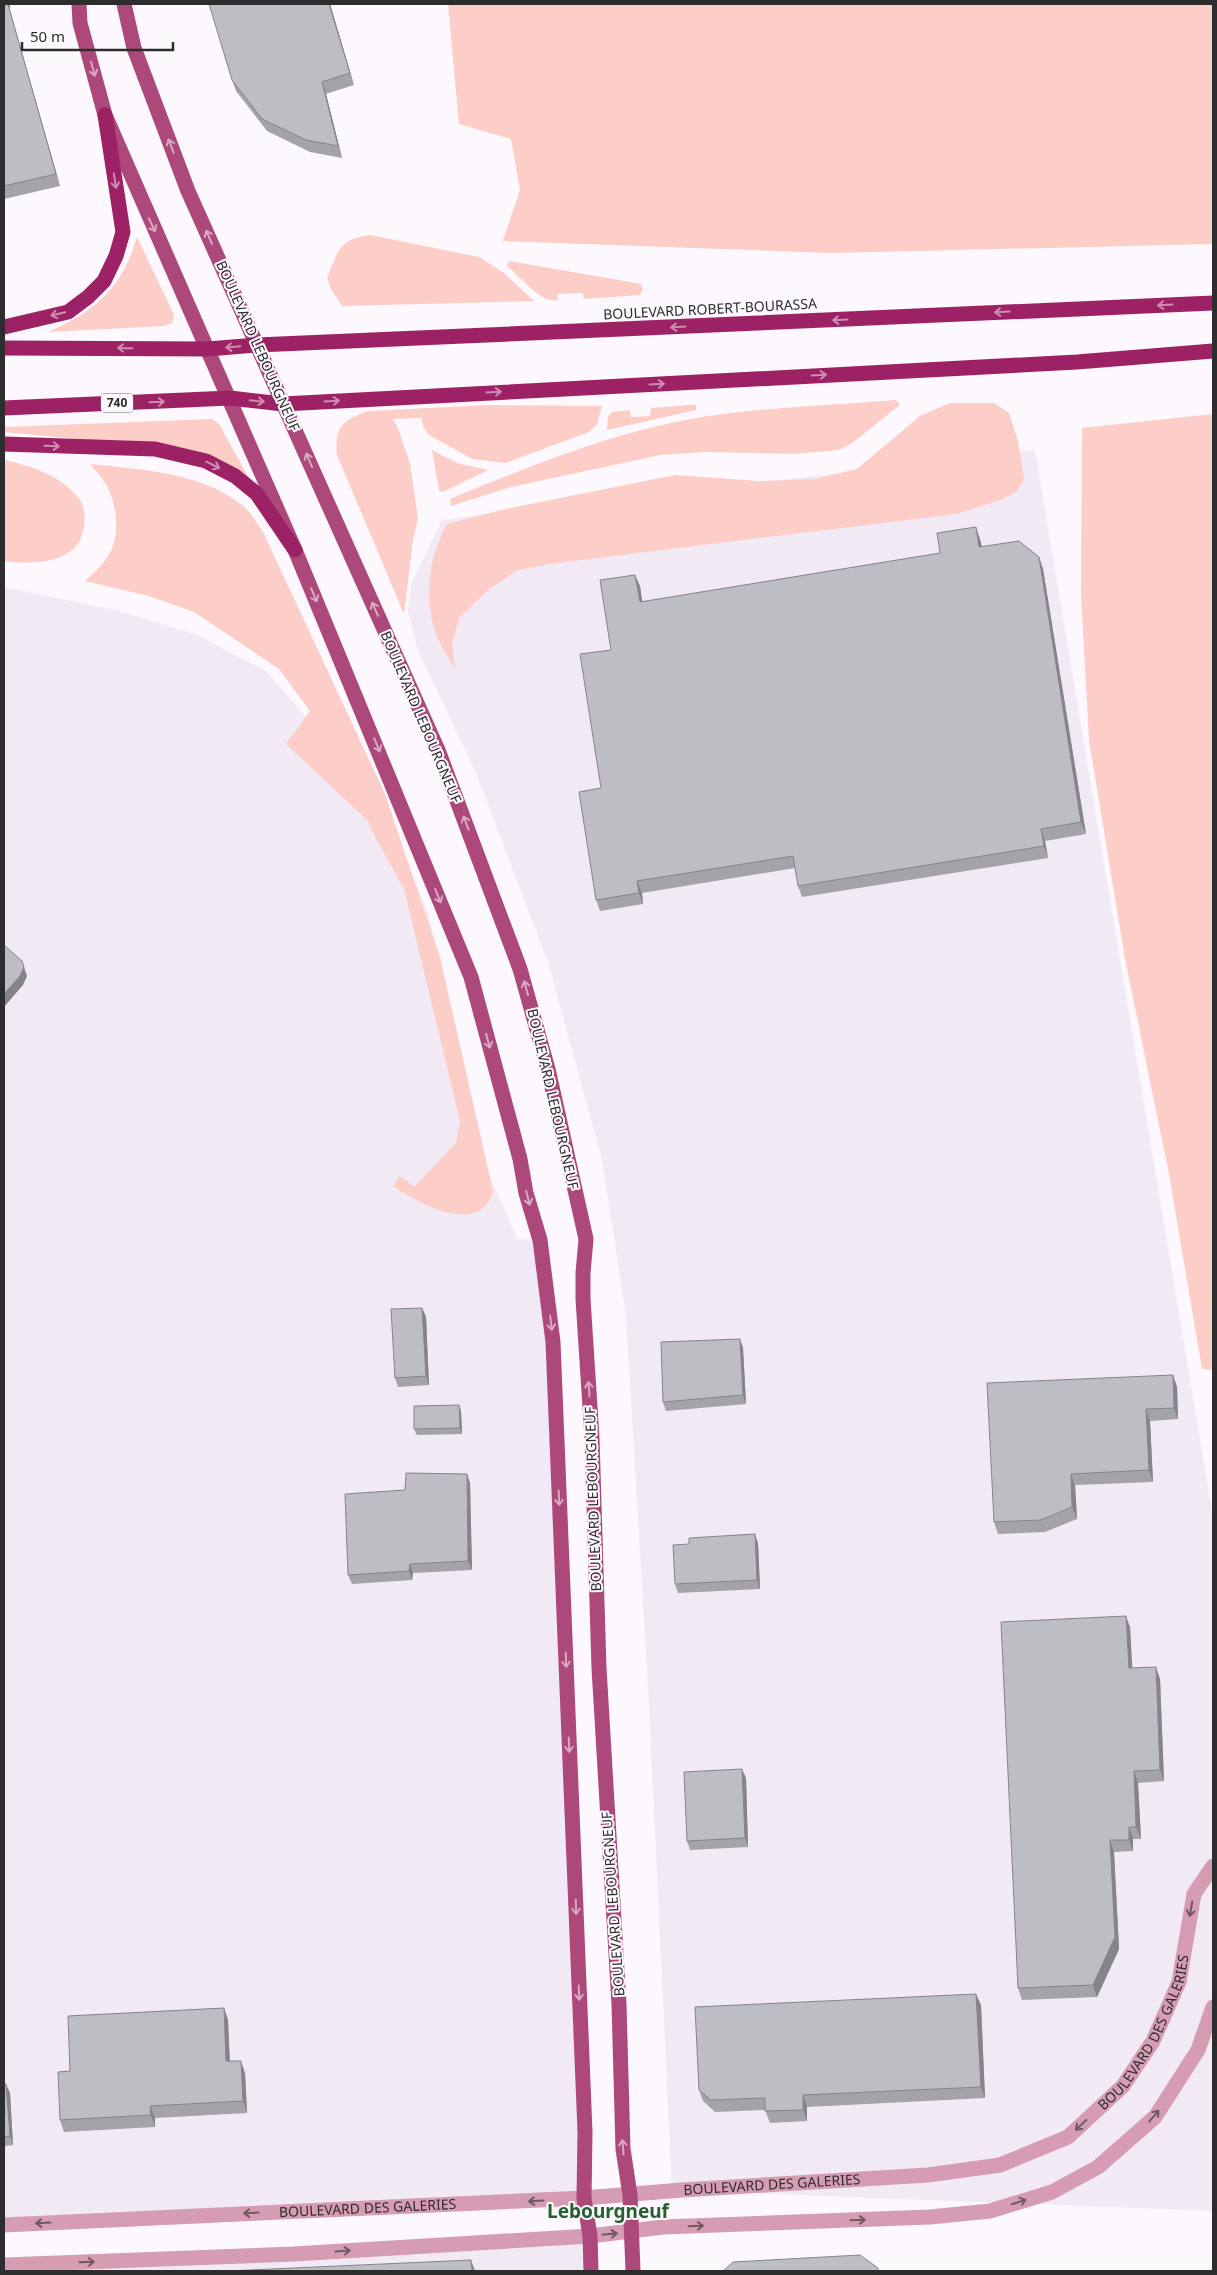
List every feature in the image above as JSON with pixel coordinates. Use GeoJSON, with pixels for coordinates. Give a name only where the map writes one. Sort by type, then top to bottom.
{"type":"FeatureCollection","features":[{"type":"Feature","properties":{"kind":"highway"},"geometry":{"type":"LineString","coordinates":[[4,327],[68,312],[88,297],[104,281],[116,256],[123,232],[105,116]]}},
{"type":"Feature","properties":{"kind":"highway","name":"BOULEVARD ROBERT-BOURASSA"},"geometry":{"type":"LineString","coordinates":[[4,348],[208,349],[258,345],[1213,303]]}},
{"type":"Feature","properties":{"kind":"highway"},"geometry":{"type":"LineString","coordinates":[[230,398],[283,404],[1077,362],[1213,351]]}},
{"type":"Feature","properties":{"kind":"highway","name":"740"},"geometry":{"type":"LineString","coordinates":[[4,408],[230,398]]}},
{"type":"Feature","properties":{"kind":"highway"},"geometry":{"type":"LineString","coordinates":[[4,444],[154,449],[206,461],[235,476],[257,494],[295,550]]}},
{"type":"Feature","properties":{"kind":"main road"},"geometry":{"type":"LineString","coordinates":[[79,4],[80,23],[105,116],[295,550],[471,977],[520,1159],[526,1194],[540,1240],[553,1342],[585,2132],[584,2198],[590,2236],[591,2271]]}},
{"type":"Feature","properties":{"kind":"main road","name":"BOULEVARD LEBOURGNEUF"},"geometry":{"type":"LineString","coordinates":[[124,4],[134,48],[188,191],[438,750],[520,968],[548,1069],[586,1239],[583,1273],[584,1324],[592,1438],[599,1668],[619,2004],[623,2149],[630,2195],[633,2271]]}},
{"type":"Feature","properties":{"kind":"street","name":"BOULEVARD DES GALERIES"},"geometry":{"type":"LineString","coordinates":[[4,2224],[584,2198],[928,2175],[1000,2164],[1068,2137],[1123,2086],[1153,2041],[1179,1982],[1194,1894],[1213,1866]]}},
{"type":"Feature","properties":{"kind":"street"},"geometry":{"type":"LineString","coordinates":[[4,2265],[294,2254],[590,2236],[663,2227],[930,2218],[990,2211],[1052,2192],[1098,2167],[1155,2116],[1198,2050],[1213,2007]]}},
{"type":"Feature","properties":{"kind":"shaded area"},"geometry":{"type":"Polygon","coordinates":[[[448,4],[1213,4],[1213,244],[830,253],[503,241],[520,190],[511,139],[459,124],[448,4]]]}},
{"type":"Feature","properties":{"kind":"shaded area"},"geometry":{"type":"Polygon","coordinates":[[[370,235],[479,257],[504,273],[534,301],[342,306],[331,289],[327,277],[338,253],[345,243],[370,235]]]}},
{"type":"Feature","properties":{"kind":"shaded area"},"geometry":{"type":"Polygon","coordinates":[[[137,237],[174,315],[172,323],[164,326],[48,332],[80,315],[105,296],[124,270],[137,237]]]}},
{"type":"Feature","properties":{"kind":"shaded area"},"geometry":{"type":"Polygon","coordinates":[[[509,261],[641,284],[643,289],[640,295],[584,299],[583,293],[558,294],[557,301],[546,299],[534,291],[508,267],[509,261]]]}},
{"type":"Feature","properties":{"kind":"shaded area"},"geometry":{"type":"Polygon","coordinates":[[[896,400],[900,405],[852,443],[839,450],[793,454],[707,452],[660,455],[511,487],[451,506],[450,499],[527,468],[578,449],[658,426],[747,411],[896,400]]]}},
{"type":"Feature","properties":{"kind":"shaded area"},"geometry":{"type":"Polygon","coordinates":[[[950,403],[994,403],[1009,413],[1018,441],[1024,479],[1017,491],[1001,500],[956,514],[549,564],[517,570],[487,591],[459,618],[452,644],[455,669],[438,639],[430,610],[430,580],[435,551],[447,524],[505,509],[675,475],[759,481],[815,479],[857,469],[920,416],[950,403]]]}},
{"type":"Feature","properties":{"kind":"shaded area"},"geometry":{"type":"Polygon","coordinates":[[[490,405],[602,406],[597,424],[589,432],[505,463],[472,459],[429,435],[423,426],[421,418],[392,419],[397,426],[410,463],[418,519],[413,540],[404,614],[337,455],[336,445],[339,431],[346,421],[368,411],[490,405]]]}},
{"type":"Feature","properties":{"kind":"shaded area"},"geometry":{"type":"Polygon","coordinates":[[[696,405],[696,410],[607,430],[608,417],[612,412],[630,410],[631,417],[650,416],[651,408],[696,405]]]}},
{"type":"Feature","properties":{"kind":"shaded area"},"geometry":{"type":"Polygon","coordinates":[[[1213,414],[1213,1370],[1202,1369],[1169,1174],[1125,959],[1089,740],[1081,595],[1082,428],[1213,414]]]}},
{"type":"Feature","properties":{"kind":"shaded area"},"geometry":{"type":"Polygon","coordinates":[[[212,419],[219,424],[255,489],[234,473],[77,439],[4,432],[4,427],[212,419]]]}},
{"type":"Feature","properties":{"kind":"shaded area"},"geometry":{"type":"Polygon","coordinates":[[[432,450],[457,463],[488,470],[443,492],[439,491],[432,450]]]}},
{"type":"Feature","properties":{"kind":"shaded area"},"geometry":{"type":"Polygon","coordinates":[[[1035,450],[1213,1517],[1213,2211],[672,2190],[648,1686],[626,1316],[602,1160],[548,962],[476,773],[417,648],[408,611],[411,585],[442,520],[1035,450]]]}},
{"type":"Feature","properties":{"kind":"shaded area"},"geometry":{"type":"Polygon","coordinates":[[[4,460],[46,473],[65,485],[80,500],[84,516],[81,539],[65,555],[41,562],[4,561],[4,460]]]}},
{"type":"Feature","properties":{"kind":"shaded area"},"geometry":{"type":"Polygon","coordinates":[[[90,464],[169,474],[207,485],[242,505],[251,514],[263,532],[385,794],[440,957],[493,1191],[486,1205],[475,1212],[462,1215],[432,1207],[417,1201],[393,1186],[400,1176],[414,1187],[456,1143],[460,1121],[404,889],[368,821],[286,744],[310,711],[279,669],[194,612],[149,596],[85,581],[110,553],[116,532],[116,515],[109,490],[90,464]]]}},
{"type":"Feature","properties":{"kind":"shaded area"},"geometry":{"type":"Polygon","coordinates":[[[4,587],[119,611],[195,634],[266,671],[300,710],[396,840],[429,915],[474,1134],[517,1239],[540,1240],[553,1342],[584,2198],[4,2225],[4,587]]]}},
{"type":"Feature","properties":{"kind":"shaded area"},"geometry":{"type":"Polygon","coordinates":[[[590,2236],[591,2271],[4,2271],[590,2236]]]}},
{"type":"Feature","properties":{"kind":"building"},"geometry":{"type":"Polygon","coordinates":[[[4,4],[8,4],[56,174],[4,186],[4,4]]]}},
{"type":"Feature","properties":{"kind":"building"},"geometry":{"type":"Polygon","coordinates":[[[209,4],[329,4],[350,73],[322,82],[338,146],[306,140],[262,119],[232,80],[209,4]]]}},
{"type":"Feature","properties":{"kind":"building"},"geometry":{"type":"Polygon","coordinates":[[[976,527],[979,547],[1019,541],[1039,557],[1081,822],[1041,829],[1044,846],[798,886],[793,856],[637,881],[639,893],[596,900],[579,792],[601,788],[580,654],[611,650],[600,580],[635,575],[640,602],[940,553],[937,533],[976,527]]]}},
{"type":"Feature","properties":{"kind":"building"},"geometry":{"type":"Polygon","coordinates":[[[4,945],[22,961],[24,967],[20,976],[4,994],[4,945]]]}},
{"type":"Feature","properties":{"kind":"building"},"geometry":{"type":"Polygon","coordinates":[[[422,1308],[426,1376],[395,1378],[391,1309],[422,1308]]]}},
{"type":"Feature","properties":{"kind":"building"},"geometry":{"type":"Polygon","coordinates":[[[740,1339],[743,1395],[663,1402],[661,1342],[740,1339]]]}},
{"type":"Feature","properties":{"kind":"building"},"geometry":{"type":"Polygon","coordinates":[[[1173,1375],[1174,1408],[1146,1409],[1149,1470],[1071,1474],[1072,1507],[1041,1520],[994,1522],[987,1383],[1173,1375]]]}},
{"type":"Feature","properties":{"kind":"building"},"geometry":{"type":"Polygon","coordinates":[[[459,1405],[460,1428],[414,1429],[414,1406],[459,1405]]]}},
{"type":"Feature","properties":{"kind":"building"},"geometry":{"type":"Polygon","coordinates":[[[406,1473],[467,1474],[468,1561],[410,1564],[409,1571],[348,1575],[345,1494],[405,1490],[406,1473]]]}},
{"type":"Feature","properties":{"kind":"building"},"geometry":{"type":"Polygon","coordinates":[[[755,1534],[757,1580],[675,1584],[673,1545],[689,1544],[689,1538],[755,1534]]]}},
{"type":"Feature","properties":{"kind":"building"},"geometry":{"type":"Polygon","coordinates":[[[1126,1616],[1129,1668],[1156,1667],[1160,1770],[1134,1771],[1136,1827],[1129,1827],[1129,1840],[1110,1840],[1115,1937],[1093,1985],[1018,1988],[1001,1622],[1126,1616]]]}},
{"type":"Feature","properties":{"kind":"building"},"geometry":{"type":"Polygon","coordinates":[[[742,1769],[745,1838],[687,1841],[684,1772],[742,1769]]]}},
{"type":"Feature","properties":{"kind":"building"},"geometry":{"type":"Polygon","coordinates":[[[976,1994],[981,2087],[803,2095],[803,2110],[765,2111],[765,2098],[711,2100],[699,2090],[695,2007],[976,1994]]]}},
{"type":"Feature","properties":{"kind":"building"},"geometry":{"type":"Polygon","coordinates":[[[224,2008],[226,2061],[241,2061],[243,2101],[150,2106],[151,2115],[60,2120],[58,2072],[70,2071],[68,2016],[224,2008]]]}},
{"type":"Feature","properties":{"kind":"building"},"geometry":{"type":"Polygon","coordinates":[[[4,2084],[6,2084],[10,2136],[4,2137],[4,2084]]]}},
{"type":"Feature","properties":{"kind":"building"},"geometry":{"type":"Polygon","coordinates":[[[860,2255],[878,2268],[878,2271],[723,2271],[733,2262],[860,2255]]]}},
{"type":"Feature","properties":{"kind":"building"},"geometry":{"type":"Polygon","coordinates":[[[471,2260],[472,2271],[227,2271],[471,2260]]]}},
{"type":"Feature","properties":{"kind":"district","name":"Lebourgneuf"},"geometry":{"type":"Point","coordinates":[608,2211]}}]}
